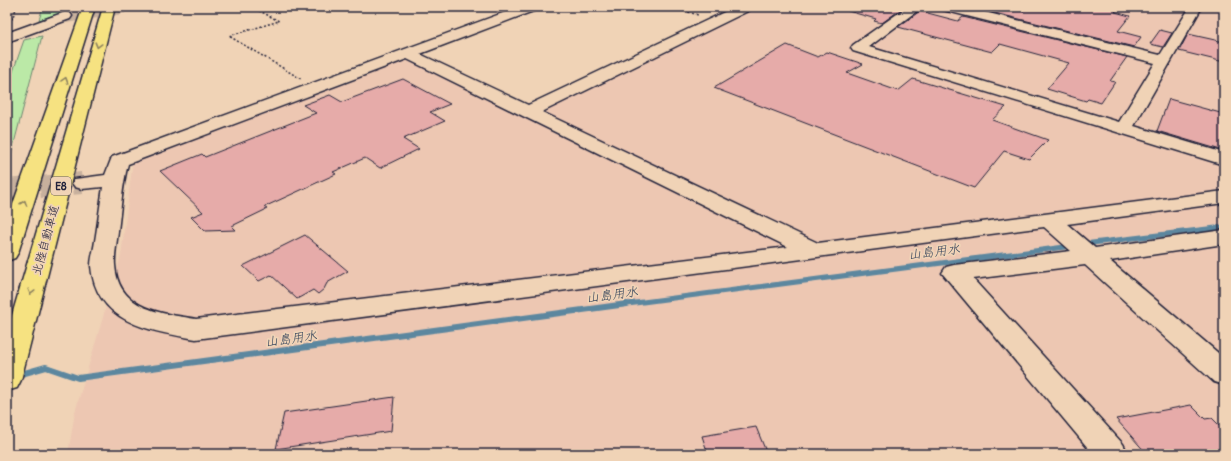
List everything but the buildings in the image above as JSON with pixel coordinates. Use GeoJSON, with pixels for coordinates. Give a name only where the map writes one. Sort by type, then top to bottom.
{"type":"FeatureCollection","features":[{"type":"Feature","properties":{"kind":"highway","name":"E8"},"geometry":{"type":"LineString","coordinates":[[7,254],[89,7]]}},
{"type":"Feature","properties":{"kind":"highway","name":"北陸自動車道"},"geometry":{"type":"LineString","coordinates":[[9,372],[109,7]]}},
{"type":"Feature","properties":{"kind":"street"},"geometry":{"type":"LineString","coordinates":[[82,183],[316,87],[531,7]]}},
{"type":"Feature","properties":{"kind":"street"},"geometry":{"type":"LineString","coordinates":[[528,112],[745,7]]}},
{"type":"Feature","properties":{"kind":"street"},"geometry":{"type":"LineString","coordinates":[[916,7],[858,48],[1224,159]]}},
{"type":"Feature","properties":{"kind":"street"},"geometry":{"type":"LineString","coordinates":[[1124,128],[1196,7]]}},
{"type":"Feature","properties":{"kind":"street"},"geometry":{"type":"LineString","coordinates":[[958,8],[1164,61]]}},
{"type":"Feature","properties":{"kind":"street"},"geometry":{"type":"LineString","coordinates":[[7,38],[65,16]]}},
{"type":"Feature","properties":{"kind":"street"},"geometry":{"type":"LineString","coordinates":[[407,53],[815,251]]}},
{"type":"Feature","properties":{"kind":"street"},"geometry":{"type":"LineString","coordinates":[[116,170],[103,265],[109,290],[118,301],[134,314],[161,323],[196,329],[815,251],[1224,197]]}},
{"type":"Feature","properties":{"kind":"street"},"geometry":{"type":"LineString","coordinates":[[1049,220],[1224,374]]}},
{"type":"Feature","properties":{"kind":"street"},"geometry":{"type":"LineString","coordinates":[[1112,454],[954,273],[1091,257],[1224,237]]}},
{"type":"Feature","properties":{"kind":"path"},"geometry":{"type":"LineString","coordinates":[[7,28],[17,7]]}},
{"type":"Feature","properties":{"kind":"path"},"geometry":{"type":"LineString","coordinates":[[252,7],[279,21],[229,36],[316,87]]}},
{"type":"Feature","properties":{"kind":"path"},"geometry":{"type":"LineString","coordinates":[[673,7],[716,21]]}},
{"type":"Feature","properties":{"kind":"shaded area"},"geometry":{"type":"Polygon","coordinates":[[[752,7],[937,7],[963,13],[972,7],[1209,7],[1224,12],[1224,454],[68,454],[75,412],[121,256],[133,160],[407,59],[529,118],[752,7]]]}},
{"type":"Feature","properties":{"kind":"green space"},"geometry":{"type":"Polygon","coordinates":[[[43,7],[73,7],[72,10],[39,20],[43,7]]]}},
{"type":"Feature","properties":{"kind":"green space"},"geometry":{"type":"Polygon","coordinates":[[[42,36],[7,170],[7,89],[24,40],[42,36]]]}},
{"type":"Feature","properties":{"kind":"waterway","name":"山島用水"},"geometry":{"type":"LineString","coordinates":[[1084,244],[1224,227]]}},
{"type":"Feature","properties":{"kind":"waterway","name":"山島用水"},"geometry":{"type":"LineString","coordinates":[[620,305],[1072,246]]}},
{"type":"Feature","properties":{"kind":"waterway","name":"山島用水"},"geometry":{"type":"LineString","coordinates":[[7,378],[46,367],[78,378],[627,304]]}},
{"type":"Feature","properties":{"kind":"tunnel"},"geometry":{"type":"LineString","coordinates":[[65,16],[123,7]]}},
{"type":"Feature","properties":{"kind":"tunnel"},"geometry":{"type":"LineString","coordinates":[[7,190],[82,183]]}}]}
